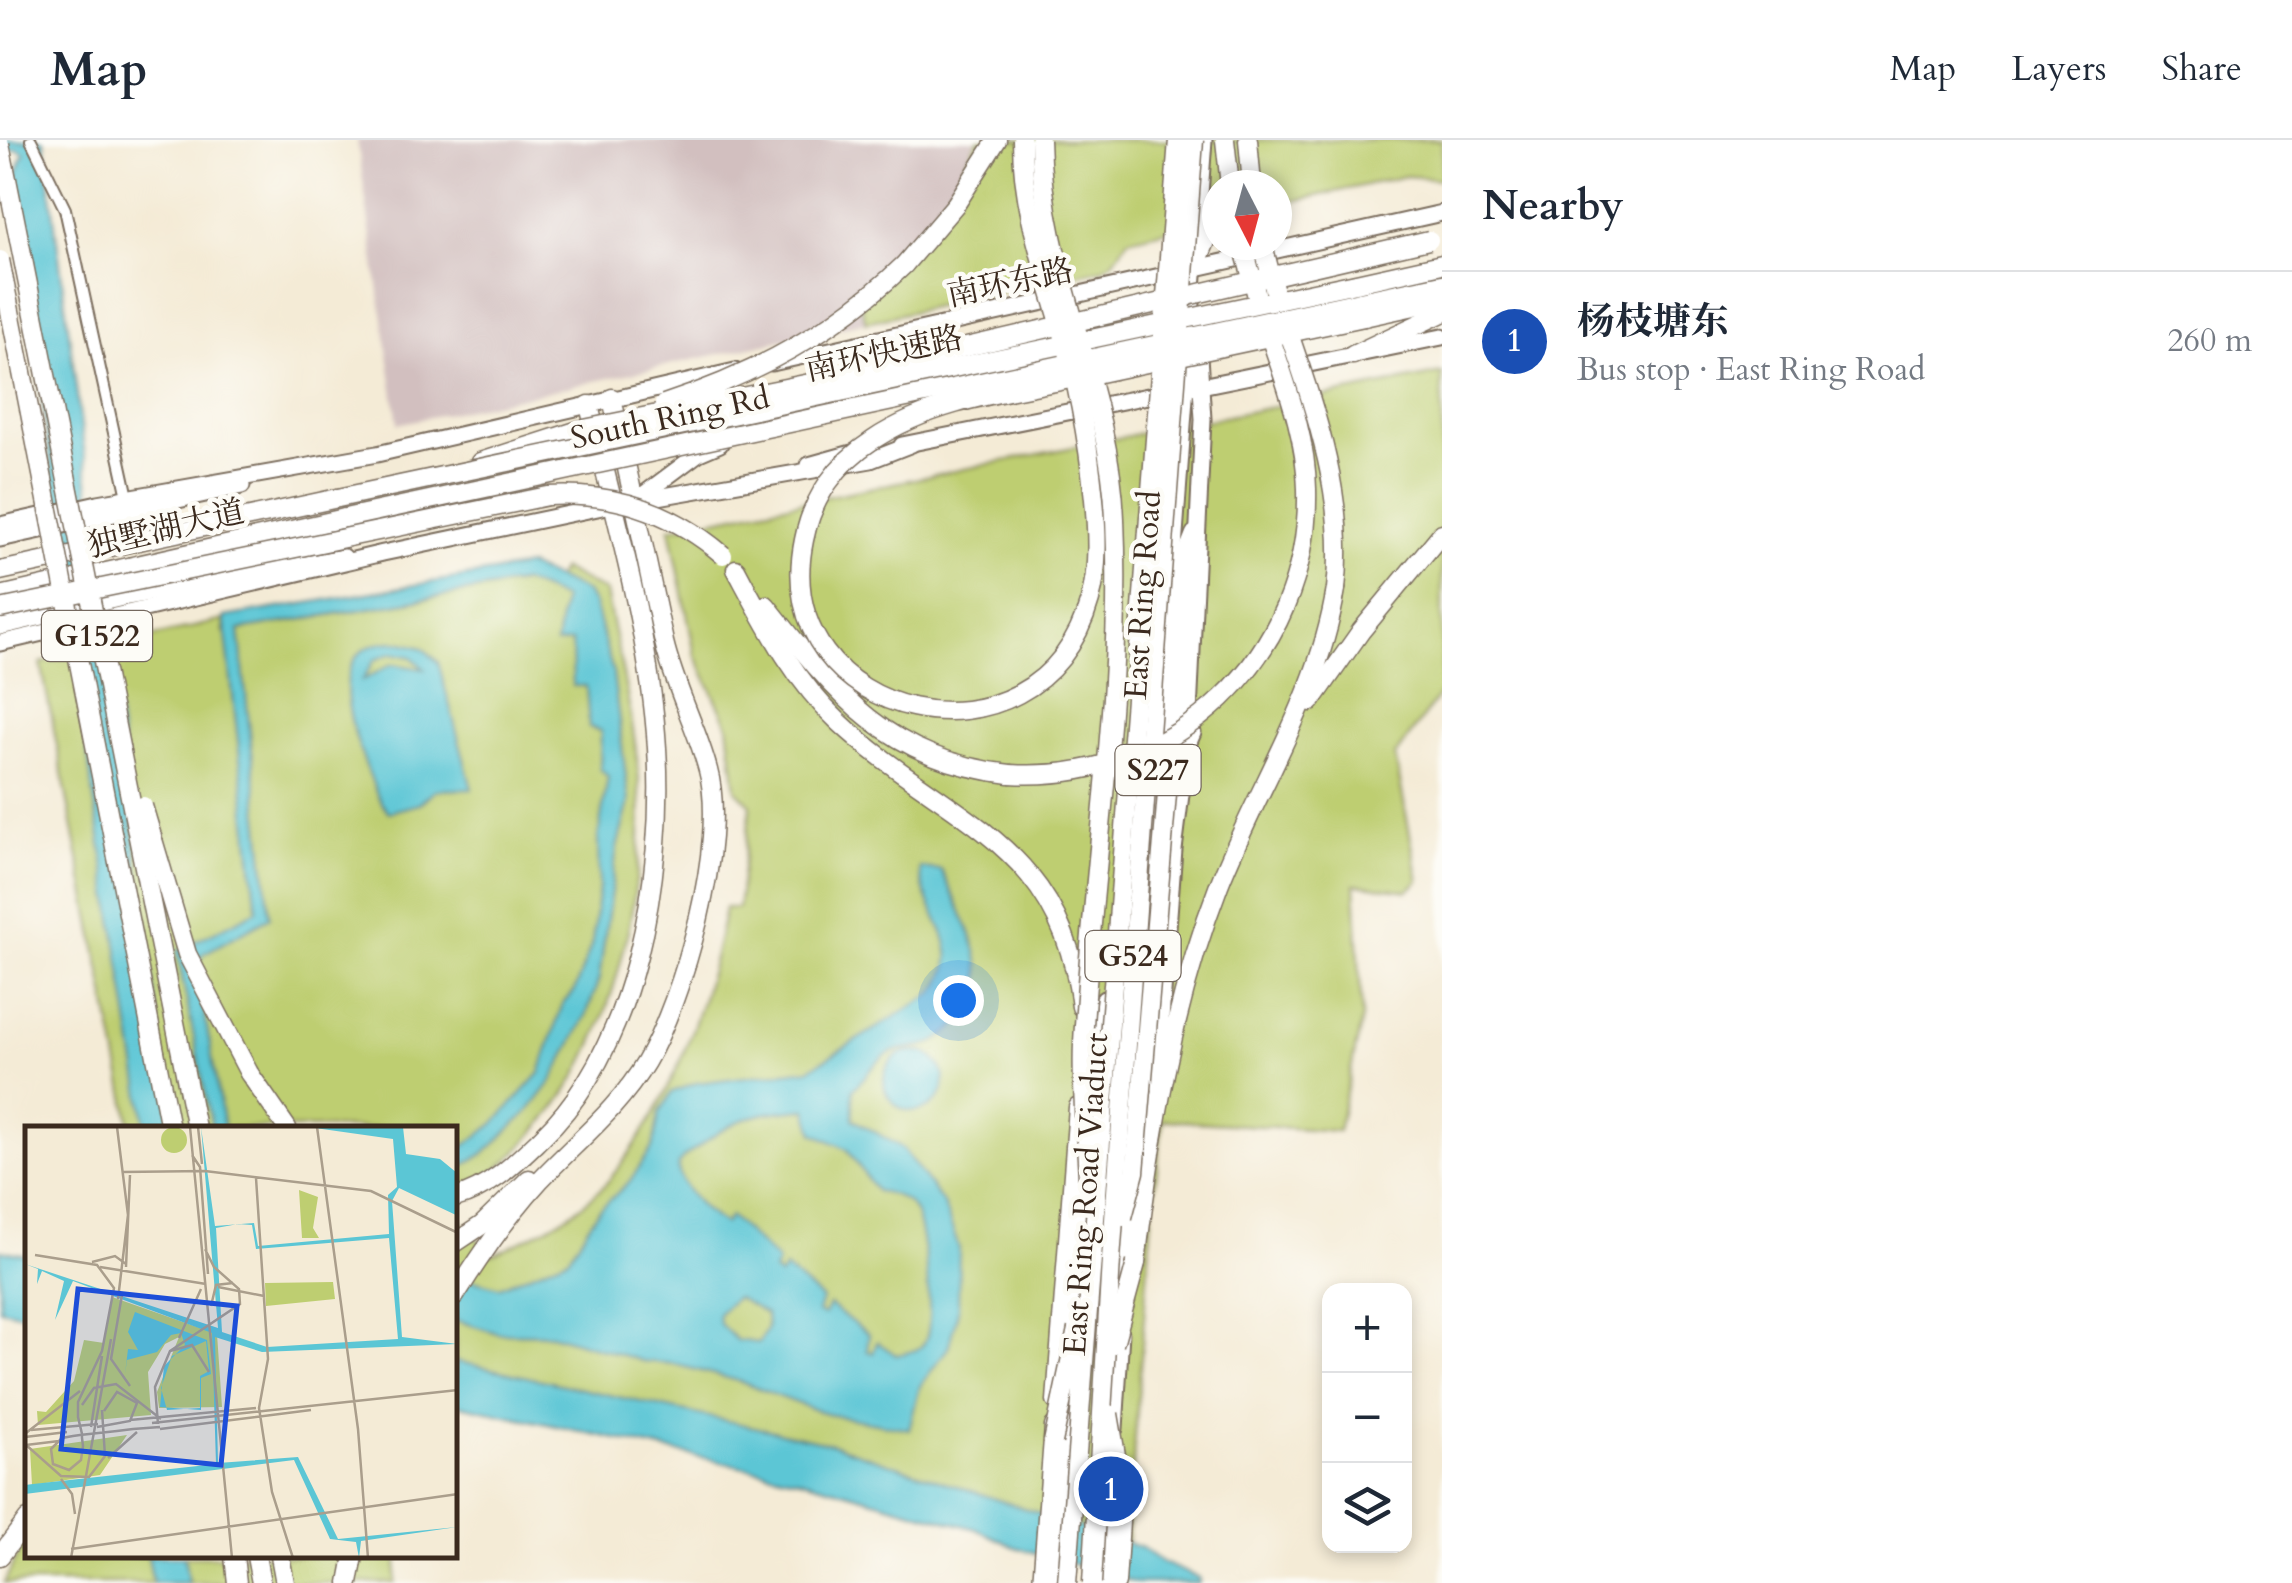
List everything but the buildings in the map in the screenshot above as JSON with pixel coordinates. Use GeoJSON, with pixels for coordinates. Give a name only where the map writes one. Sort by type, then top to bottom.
{"type":"FeatureCollection","features":[{"type":"Feature","properties":{"kind":"highway"},"geometry":{"type":"LineString","coordinates":[[415,482],[730,380],[832,324],[869,298],[923,245],[956,204],[996,140]]}},
{"type":"Feature","properties":{"kind":"highway"},"geometry":{"type":"LineString","coordinates":[[1022,140],[1028,215],[1060,325],[1073,376],[1078,393],[1089,451],[1096,544],[1091,598],[1060,659],[1013,697],[954,713],[894,703],[852,679],[828,652],[810,620],[802,584],[802,548],[816,502],[828,480],[872,440],[921,415],[996,395],[1072,378],[1092,374],[1112,370],[1442,300]]}},
{"type":"Feature","properties":{"kind":"highway"},"geometry":{"type":"LineString","coordinates":[[1040,140],[1049,221],[1100,405],[1115,514],[1112,648],[1042,1583]]}},
{"type":"Feature","properties":{"kind":"highway","name":"G524"},"geometry":{"type":"LineString","coordinates":[[1177,336],[1178,140]]}},
{"type":"Feature","properties":{"kind":"highway","name":"G524"},"geometry":{"type":"LineString","coordinates":[[1177,336],[1194,140]]}},
{"type":"Feature","properties":{"kind":"highway"},"geometry":{"type":"LineString","coordinates":[[1223,170],[1226,140]]}},
{"type":"Feature","properties":{"kind":"highway"},"geometry":{"type":"LineString","coordinates":[[1226,140],[1229,170]]}},
{"type":"Feature","properties":{"kind":"highway"},"geometry":{"type":"LineString","coordinates":[[1248,140],[1251,170]]}},
{"type":"Feature","properties":{"kind":"highway","name":"G1522"},"geometry":{"type":"LineString","coordinates":[[0,144],[196,1126]]}},
{"type":"Feature","properties":{"kind":"highway"},"geometry":{"type":"LineString","coordinates":[[579,430],[820,382],[1367,257],[1442,235]]}},
{"type":"Feature","properties":{"kind":"highway"},"geometry":{"type":"LineString","coordinates":[[1194,270],[1202,251]]}},
{"type":"Feature","properties":{"kind":"highway","name":"G1522"},"geometry":{"type":"LineString","coordinates":[[0,260],[170,1126]]}},
{"type":"Feature","properties":{"kind":"highway"},"geometry":{"type":"LineString","coordinates":[[0,609],[493,504],[563,495],[621,500],[662,515],[700,537],[736,569],[842,699],[882,730],[943,760],[1010,774],[1062,774],[1128,758],[1189,727],[1229,695],[1267,644],[1294,586],[1306,522],[1306,474],[1299,427],[1248,260]]}},
{"type":"Feature","properties":{"kind":"highway"},"geometry":{"type":"LineString","coordinates":[[1104,1379],[1136,1263],[1149,1146],[1187,981],[1227,866],[1292,732],[1332,614],[1338,534],[1322,438],[1268,260]]}},
{"type":"Feature","properties":{"kind":"highway","name":"南环快速路"},"geometry":{"type":"LineString","coordinates":[[338,498],[1442,264]]}},
{"type":"Feature","properties":{"kind":"highway","name":"South Ring Rd"},"geometry":{"type":"LineString","coordinates":[[345,518],[1442,284]]}},
{"type":"Feature","properties":{"kind":"highway"},"geometry":{"type":"LineString","coordinates":[[1354,355],[1442,313]]}},
{"type":"Feature","properties":{"kind":"highway","name":"East Ring Road Viaduct"},"geometry":{"type":"LineString","coordinates":[[1067,1583],[1092,1258],[1177,336]]}},
{"type":"Feature","properties":{"kind":"highway","name":"East Ring Road Viaduct"},"geometry":{"type":"LineString","coordinates":[[1104,1582],[1104,1379],[1177,336]]}},
{"type":"Feature","properties":{"kind":"highway"},"geometry":{"type":"LineString","coordinates":[[47,369],[84,507],[142,805],[178,929],[216,1017],[287,1126]]}},
{"type":"Feature","properties":{"kind":"highway"},"geometry":{"type":"LineString","coordinates":[[458,1292],[536,1184],[622,1098],[667,1019],[688,963],[712,817],[709,772],[677,690],[612,398]]}},
{"type":"Feature","properties":{"kind":"highway"},"geometry":{"type":"LineString","coordinates":[[460,1233],[507,1188],[560,1120],[604,1050],[628,994],[652,871],[657,748],[612,505],[589,406]]}},
{"type":"Feature","properties":{"kind":"highway","name":"独墅湖大道"},"geometry":{"type":"LineString","coordinates":[[0,571],[338,498]]}},
{"type":"Feature","properties":{"kind":"highway","name":"独墅湖大道"},"geometry":{"type":"LineString","coordinates":[[0,596],[345,518]]}},
{"type":"Feature","properties":{"kind":"highway"},"geometry":{"type":"LineString","coordinates":[[1292,732],[1361,631],[1442,533]]}},
{"type":"Feature","properties":{"kind":"highway"},"geometry":{"type":"LineString","coordinates":[[1111,1260],[1134,1172],[1187,554],[1195,534]]}},
{"type":"Feature","properties":{"kind":"highway"},"geometry":{"type":"LineString","coordinates":[[736,569],[776,642],[837,720],[993,836],[1036,880],[1058,920],[1073,960],[1083,1047],[1092,1258],[1053,1442]]}},
{"type":"Feature","properties":{"kind":"highway"},"geometry":{"type":"LineString","coordinates":[[460,1197],[506,1172],[560,1120]]}},
{"type":"Feature","properties":{"kind":"highway"},"geometry":{"type":"LineString","coordinates":[[460,1233],[584,1135]]}},
{"type":"Feature","properties":{"kind":"highway"},"geometry":{"type":"LineString","coordinates":[[0,1538],[25,1509]]}},
{"type":"Feature","properties":{"kind":"highway"},"geometry":{"type":"LineString","coordinates":[[0,1556],[25,1523]]}},
{"type":"Feature","properties":{"kind":"highway"},"geometry":{"type":"LineString","coordinates":[[234,1558],[237,1583]]}},
{"type":"Feature","properties":{"kind":"highway"},"geometry":{"type":"LineString","coordinates":[[256,1558],[261,1583]]}},
{"type":"Feature","properties":{"kind":"highway"},"geometry":{"type":"LineString","coordinates":[[280,1558],[285,1583]]}},
{"type":"Feature","properties":{"kind":"highway"},"geometry":{"type":"LineString","coordinates":[[349,1583],[354,1558]]}},
{"type":"Feature","properties":{"kind":"main road","name":"S227"},"geometry":{"type":"LineString","coordinates":[[1150,396],[1170,140]]}},
{"type":"Feature","properties":{"kind":"main road","name":"S227"},"geometry":{"type":"LineString","coordinates":[[1194,387],[1177,336],[1194,270],[1204,140]]}},
{"type":"Feature","properties":{"kind":"main road","name":"南环东路"},"geometry":{"type":"LineString","coordinates":[[377,454],[1442,212]]}},
{"type":"Feature","properties":{"kind":"main road"},"geometry":{"type":"LineString","coordinates":[[1089,1148],[1132,1152],[1155,1101],[1174,850],[1187,747],[1194,733],[1189,714],[1199,555],[1195,534],[1194,270]]}},
{"type":"Feature","properties":{"kind":"main road"},"geometry":{"type":"LineString","coordinates":[[634,501],[706,448],[1154,354],[1177,336]]}},
{"type":"Feature","properties":{"kind":"main road"},"geometry":{"type":"LineString","coordinates":[[0,643],[384,553],[612,505],[871,460],[912,444],[1442,337]]}},
{"type":"Feature","properties":{"kind":"main road","name":"East Ring Road"},"geometry":{"type":"LineString","coordinates":[[1104,1582],[1132,1152],[1194,387]]}},
{"type":"Feature","properties":{"kind":"main road","name":"East Ring Road"},"geometry":{"type":"LineString","coordinates":[[1054,1575],[1150,396]]}},
{"type":"Feature","properties":{"kind":"main road"},"geometry":{"type":"LineString","coordinates":[[100,511],[128,497],[377,454]]}},
{"type":"Feature","properties":{"kind":"main road"},"geometry":{"type":"LineString","coordinates":[[0,525],[47,522],[377,454]]}},
{"type":"Feature","properties":{"kind":"main road"},"geometry":{"type":"LineString","coordinates":[[0,539],[47,522]]}},
{"type":"Feature","properties":{"kind":"main road"},"geometry":{"type":"LineString","coordinates":[[0,627],[318,559],[384,553]]}},
{"type":"Feature","properties":{"kind":"street"},"geometry":{"type":"LineString","coordinates":[[31,140],[65,209],[128,497]]}},
{"type":"Feature","properties":{"kind":"shaded area"},"geometry":{"type":"Polygon","coordinates":[[[357,140],[975,140],[950,197],[935,217],[858,294],[866,322],[398,424],[357,140]]]}},
{"type":"Feature","properties":{"kind":"green space"},"geometry":{"type":"Polygon","coordinates":[[[978,140],[1442,140],[1442,179],[1406,176],[1292,202],[1292,170],[1202,170],[1202,222],[1128,239],[1114,261],[1101,269],[866,322],[858,294],[935,217],[978,140]]]}},
{"type":"Feature","properties":{"kind":"green space"},"geometry":{"type":"Polygon","coordinates":[[[1442,373],[1442,691],[1395,756],[1419,881],[1408,891],[1355,884],[1362,1018],[1338,1131],[1163,1120],[1153,1199],[1127,1543],[458,1365],[458,1218],[492,1255],[557,1222],[601,1189],[635,1145],[671,1082],[709,979],[725,908],[738,908],[751,805],[736,790],[728,725],[695,654],[670,528],[1442,373]]]}},
{"type":"Feature","properties":{"kind":"green space"},"geometry":{"type":"Polygon","coordinates":[[[562,569],[606,592],[627,693],[640,796],[637,878],[620,967],[589,1051],[569,1088],[506,1162],[458,1186],[458,1126],[131,1126],[41,663],[223,620],[224,632],[239,630],[557,577],[562,569]]]}},
{"type":"Feature","properties":{"kind":"green space"},"geometry":{"type":"Polygon","coordinates":[[[25,1539],[25,1558],[148,1558],[153,1583],[4,1583],[25,1539]]]}},
{"type":"Feature","properties":{"kind":"green space"},"geometry":{"type":"Polygon","coordinates":[[[184,1558],[398,1558],[395,1583],[188,1583],[184,1558]]]}},
{"type":"Feature","properties":{"kind":"water"},"geometry":{"type":"Polygon","coordinates":[[[0,140],[44,140],[172,1126],[146,1126],[92,787],[14,179],[24,153],[18,149],[0,152],[0,140]]]}},
{"type":"Feature","properties":{"kind":"water"},"geometry":{"type":"Polygon","coordinates":[[[528,566],[585,591],[594,604],[613,673],[629,802],[617,848],[599,979],[586,1016],[552,1081],[529,1111],[485,1153],[458,1168],[458,1151],[494,1124],[540,1073],[563,1003],[574,992],[592,943],[599,887],[598,837],[608,777],[600,769],[601,731],[589,727],[586,686],[573,686],[572,642],[556,644],[563,599],[524,582],[239,630],[270,917],[203,954],[197,969],[224,1126],[212,1126],[177,951],[257,910],[224,617],[528,566]]]}},
{"type":"Feature","properties":{"kind":"water"},"geometry":{"type":"Polygon","coordinates":[[[399,642],[423,648],[438,662],[472,789],[435,790],[419,804],[389,812],[382,804],[354,733],[347,690],[350,670],[358,655],[374,645],[399,642]],[[392,653],[374,660],[363,680],[392,664],[424,669],[412,657],[392,653]]]}},
{"type":"Feature","properties":{"kind":"water"},"geometry":{"type":"Polygon","coordinates":[[[920,868],[941,870],[963,916],[978,961],[979,983],[973,1003],[960,1023],[936,1041],[885,1056],[853,1089],[853,1119],[902,1148],[943,1203],[959,1248],[958,1311],[948,1348],[920,1386],[909,1429],[826,1414],[735,1380],[674,1364],[642,1361],[551,1334],[497,1333],[458,1321],[458,1276],[499,1287],[568,1258],[599,1210],[630,1181],[653,1147],[659,1114],[672,1092],[696,1083],[809,1069],[934,993],[945,976],[947,944],[928,900],[920,868]],[[807,1109],[753,1116],[728,1127],[683,1158],[678,1164],[679,1173],[709,1213],[724,1224],[730,1216],[778,1261],[774,1272],[780,1276],[785,1268],[822,1299],[818,1313],[824,1315],[829,1305],[869,1335],[867,1351],[873,1353],[877,1342],[896,1355],[915,1350],[924,1343],[927,1333],[929,1299],[915,1212],[903,1199],[876,1191],[847,1149],[814,1133],[807,1109]],[[736,1297],[718,1314],[719,1323],[736,1340],[759,1343],[767,1328],[766,1314],[736,1297]]]}},
{"type":"Feature","properties":{"kind":"water"},"geometry":{"type":"Polygon","coordinates":[[[914,1051],[935,1060],[944,1081],[935,1102],[914,1111],[893,1102],[884,1081],[893,1060],[914,1051]]]}},
{"type":"Feature","properties":{"kind":"water"},"geometry":{"type":"Polygon","coordinates":[[[0,1250],[25,1255],[25,1315],[0,1309],[0,1250]]]}},
{"type":"Feature","properties":{"kind":"water"},"geometry":{"type":"Polygon","coordinates":[[[458,1362],[832,1444],[1142,1548],[1163,1563],[1199,1578],[1199,1583],[1138,1583],[1015,1547],[976,1529],[800,1479],[458,1405],[458,1362]]]}},
{"type":"Feature","properties":{"kind":"water"},"geometry":{"type":"Polygon","coordinates":[[[148,1558],[184,1558],[188,1583],[153,1583],[148,1558]]]}},
{"type":"Feature","properties":{"kind":"place","name":"杨枝塘东"},"geometry":{"type":"Point","coordinates":[1111,1489]}}]}
